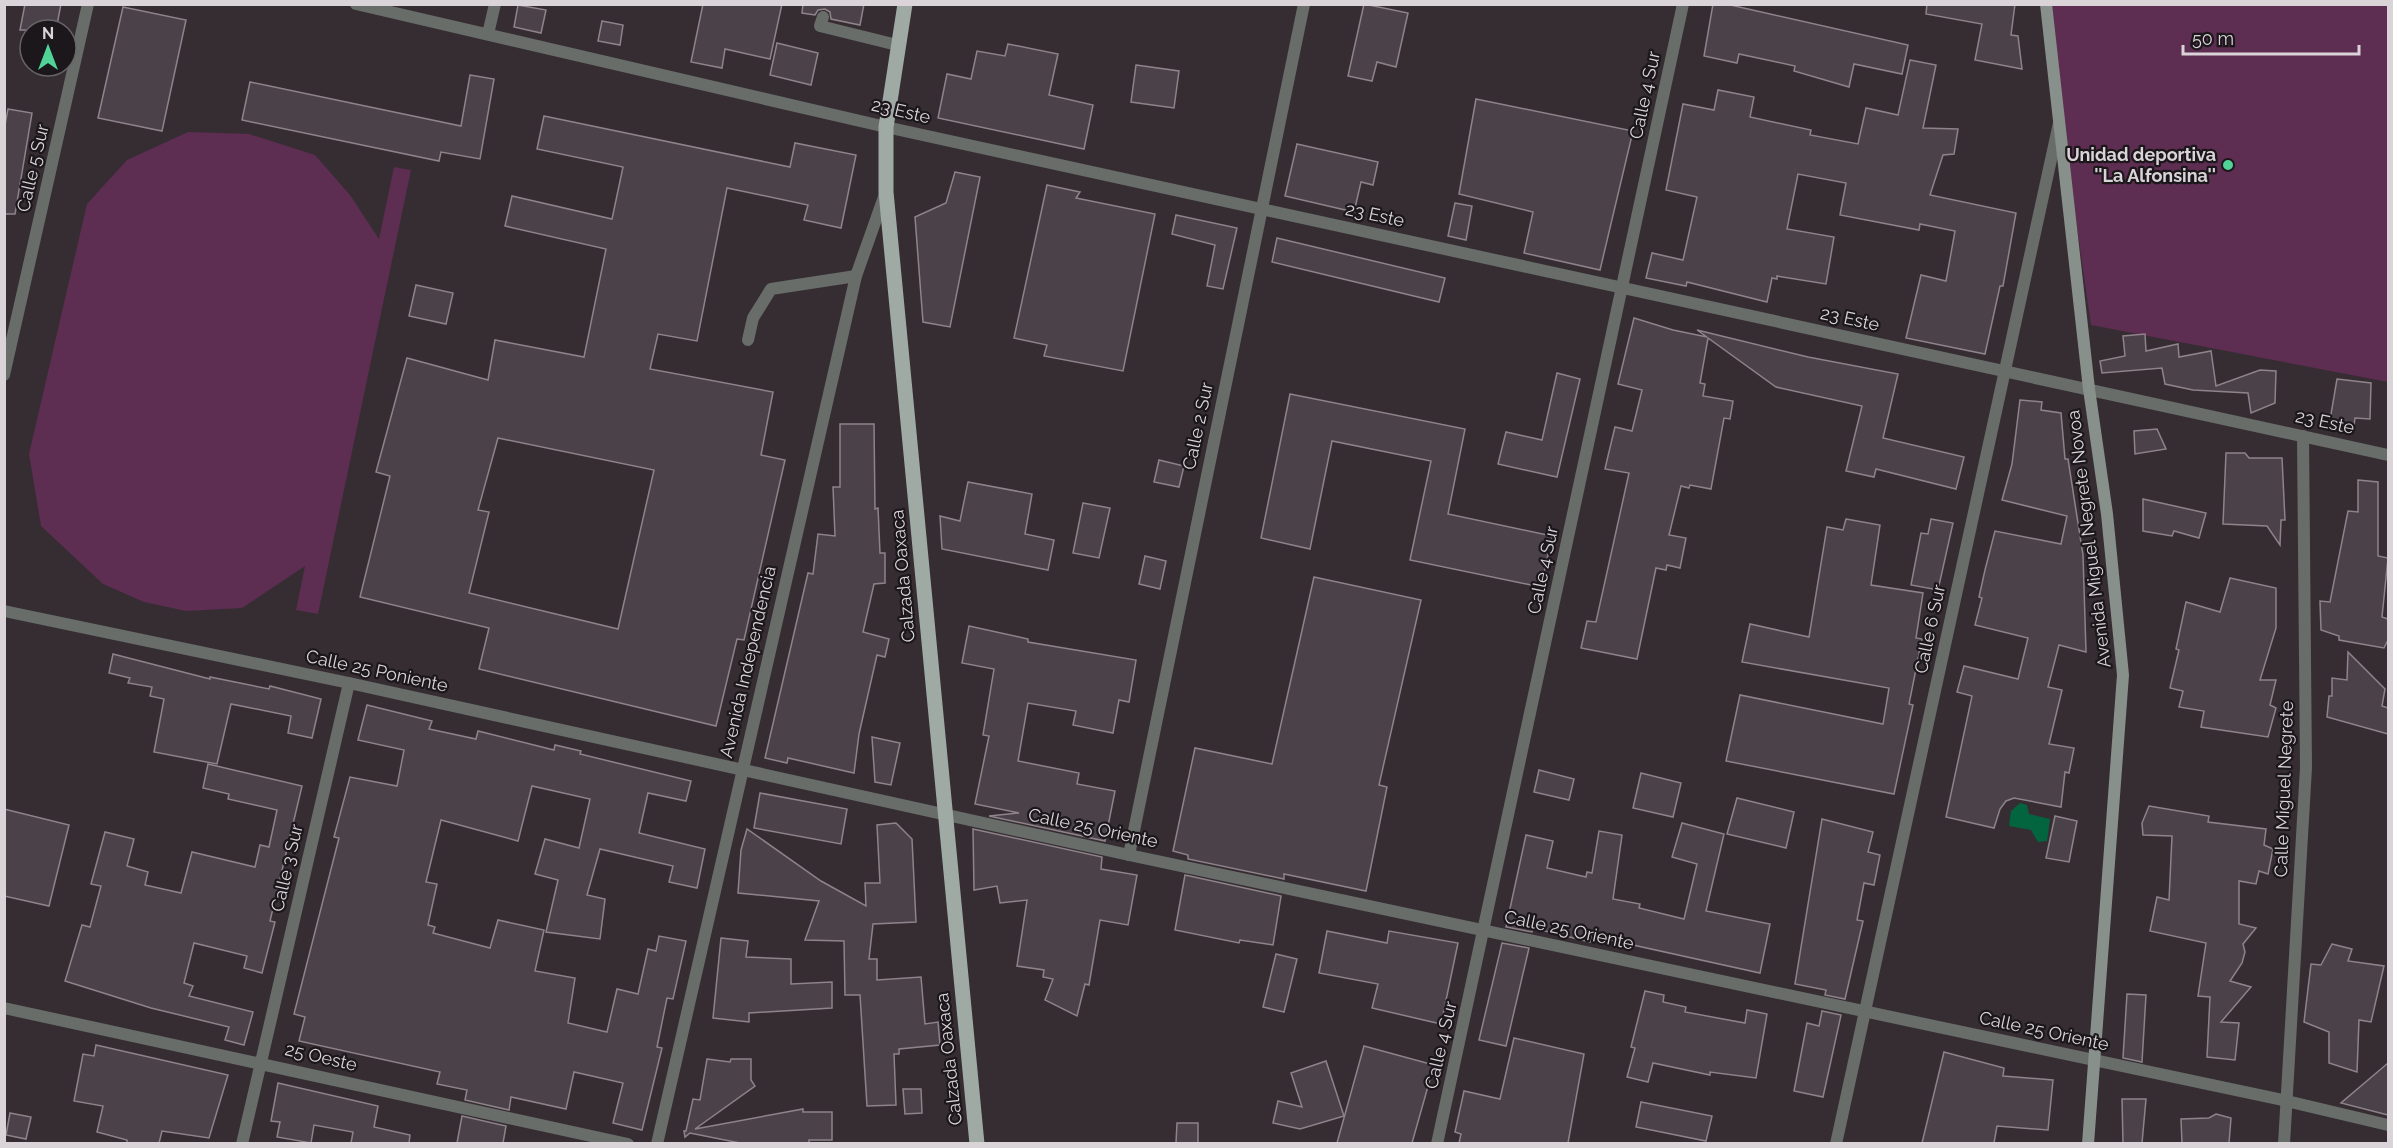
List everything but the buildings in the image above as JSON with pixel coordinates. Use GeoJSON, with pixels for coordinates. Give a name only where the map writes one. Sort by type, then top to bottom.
{"type":"FeatureCollection","features":[{"type":"Feature","properties":{"kind":"main road","name":"Calzada Oaxaca"},"geometry":{"type":"LineString","coordinates":[[905,4],[886,127],[886,192],[977,1143]]}},
{"type":"Feature","properties":{"kind":"main road","name":"Avenida Miguel Negrete Novoa"},"geometry":{"type":"LineString","coordinates":[[2046,4],[2089,389],[2108,514],[2123,675],[2088,1143]]}},
{"type":"Feature","properties":{"kind":"street","name":"Calle 5 Sur"},"geometry":{"type":"LineString","coordinates":[[4,375],[88,4]]}},
{"type":"Feature","properties":{"kind":"street","name":"23 Este"},"geometry":{"type":"LineString","coordinates":[[356,4],[886,127],[2388,455]]}},
{"type":"Feature","properties":{"kind":"street"},"geometry":{"type":"LineString","coordinates":[[488,34],[495,4]]}},
{"type":"Feature","properties":{"kind":"street","name":"Calle 2 Sur"},"geometry":{"type":"LineString","coordinates":[[1129,855],[1260,208],[1304,4]]}},
{"type":"Feature","properties":{"kind":"street","name":"Calle 4 Sur"},"geometry":{"type":"LineString","coordinates":[[1437,1143],[1485,931],[1683,4]]}},
{"type":"Feature","properties":{"kind":"street"},"geometry":{"type":"LineString","coordinates":[[822,17],[820,26],[897,45]]}},
{"type":"Feature","properties":{"kind":"street","name":"Calle 6 Sur"},"geometry":{"type":"LineString","coordinates":[[1836,1143],[2059,122]]}},
{"type":"Feature","properties":{"kind":"street","name":"Avenida Independencia"},"geometry":{"type":"LineString","coordinates":[[657,1143],[855,276],[886,192]]}},
{"type":"Feature","properties":{"kind":"street"},"geometry":{"type":"LineString","coordinates":[[748,340],[753,318],[771,289],[855,276]]}},
{"type":"Feature","properties":{"kind":"street","name":"Calle Miguel Negrete"},"geometry":{"type":"LineString","coordinates":[[2284,1143],[2306,768],[2303,436]]}},
{"type":"Feature","properties":{"kind":"street","name":"Calle 25 Poniente"},"geometry":{"type":"LineString","coordinates":[[4,611],[349,683],[741,770]]}},
{"type":"Feature","properties":{"kind":"street","name":"Calle 3 Sur"},"geometry":{"type":"LineString","coordinates":[[242,1143],[349,683]]}},
{"type":"Feature","properties":{"kind":"street","name":"Calle 25 Oriente"},"geometry":{"type":"LineString","coordinates":[[741,770],[1129,855],[2287,1101],[2388,1125]]}},
{"type":"Feature","properties":{"kind":"street","name":"25 Oeste"},"geometry":{"type":"LineString","coordinates":[[4,1008],[628,1143]]}},
{"type":"Feature","properties":{"kind":"shaded area","name":"Unidad deportiva ''La Alfonsina''"},"geometry":{"type":"Polygon","coordinates":[[[2045,5],[2388,5],[2388,382],[2091,325],[2045,5]]]}},
{"type":"Feature","properties":{"kind":"shaded area"},"geometry":{"type":"Polygon","coordinates":[[[188,132],[249,134],[315,155],[350,195],[379,239],[394,167],[411,170],[318,614],[296,610],[305,566],[242,608],[186,611],[144,602],[103,584],[41,526],[29,454],[87,204],[127,160],[188,132]]]}},
{"type":"Feature","properties":{"kind":"shaded area"},"geometry":{"type":"Polygon","coordinates":[[[2020,803],[2027,805],[2029,814],[2050,819],[2047,841],[2038,842],[2031,830],[2009,826],[2011,811],[2020,803]]]}},
{"type":"Feature","properties":{"kind":"place","name":"Unidad deportiva ''La Alfonsina''"},"geometry":{"type":"Point","coordinates":[2228,165]}}]}
